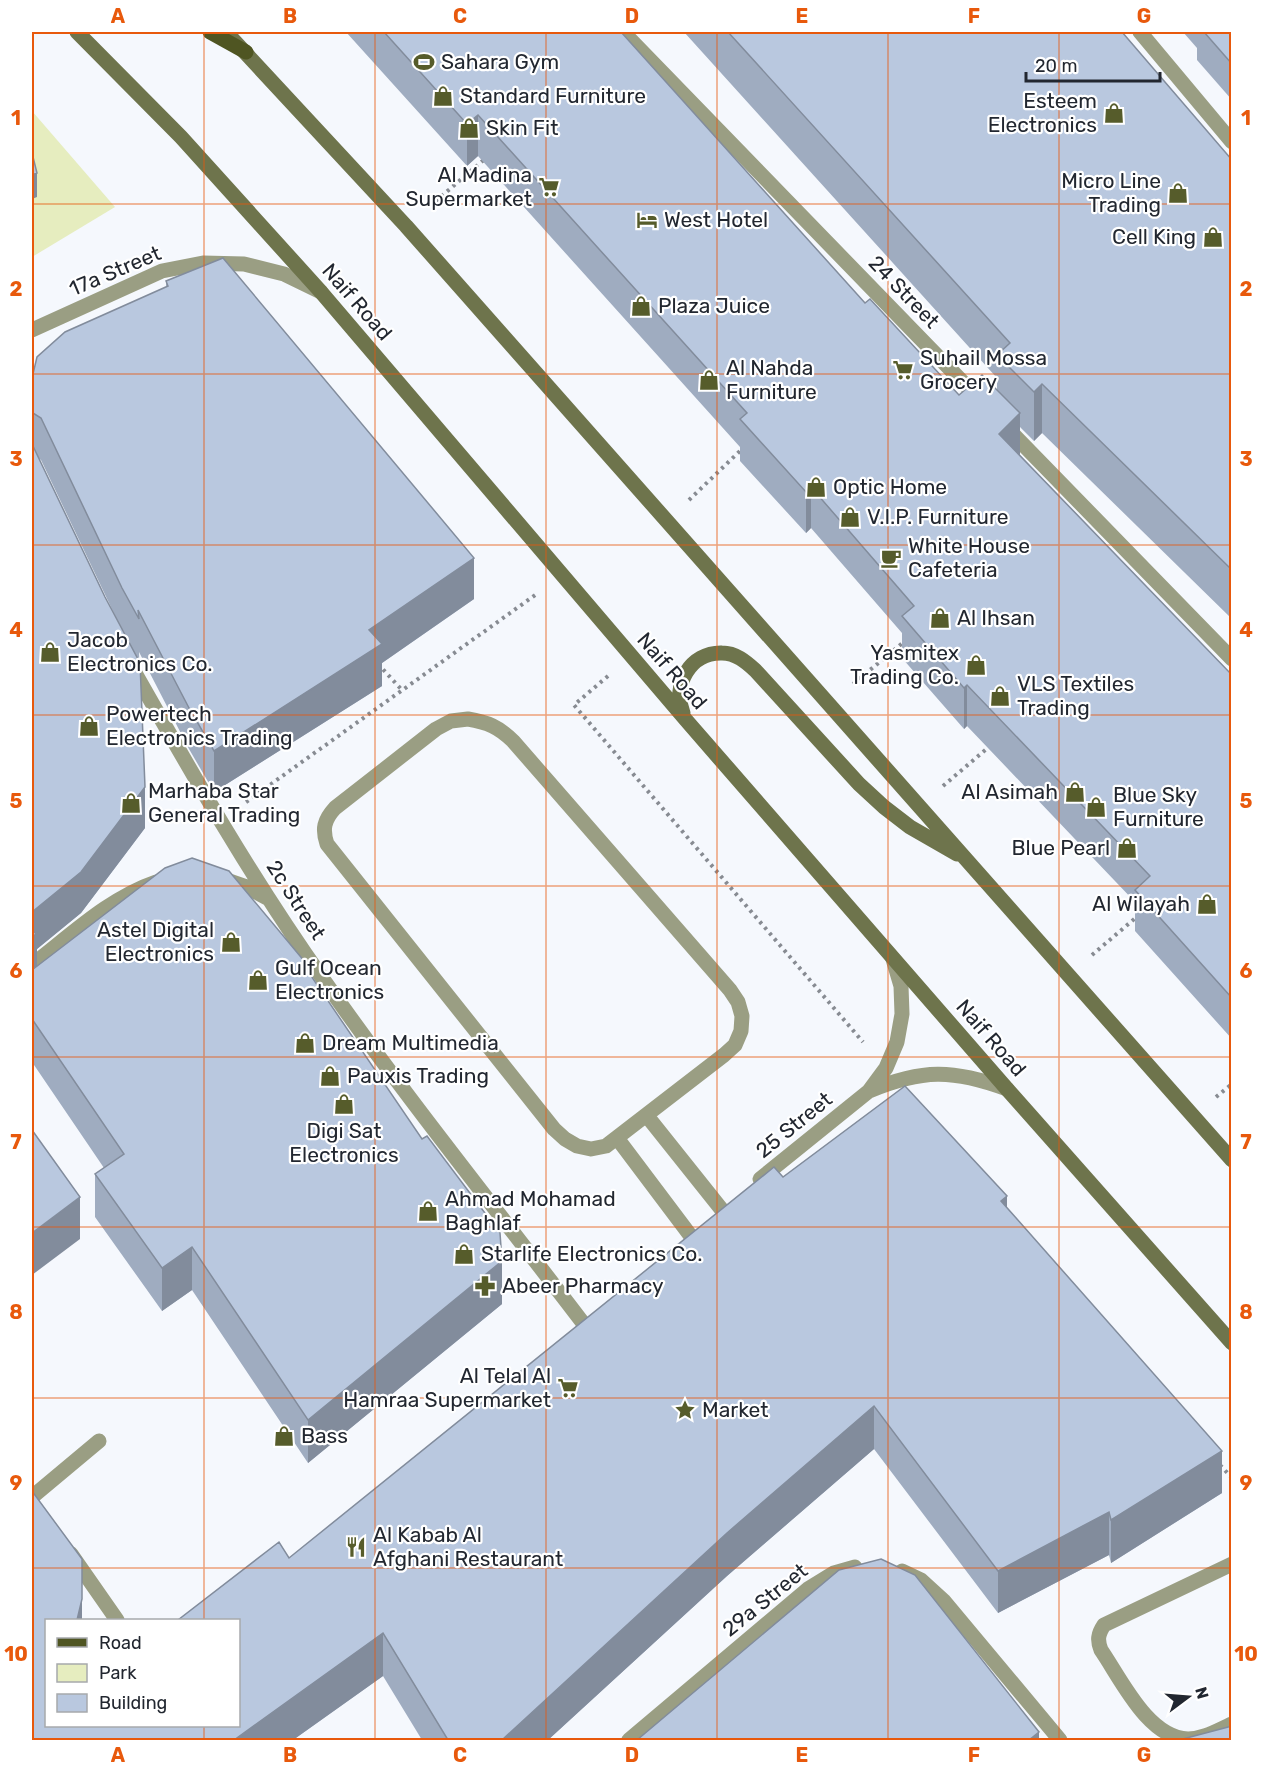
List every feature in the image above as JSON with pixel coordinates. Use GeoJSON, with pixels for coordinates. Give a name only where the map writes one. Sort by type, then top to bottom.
{"type":"FeatureCollection","features":[{"type":"Feature","properties":{"kind":"main road","name":"Naif Road"},"geometry":{"type":"LineString","coordinates":[[77,32],[181,137],[321,292],[893,959],[1232,1343]]}},
{"type":"Feature","properties":{"kind":"main road"},"geometry":{"type":"LineString","coordinates":[[210,32],[246,52]]}},
{"type":"Feature","properties":{"kind":"main road"},"geometry":{"type":"LineString","coordinates":[[226,32],[406,226],[1232,1160]]}},
{"type":"Feature","properties":{"kind":"main road"},"geometry":{"type":"LineString","coordinates":[[686,720],[679,702],[680,683],[689,666],[705,656],[714,654],[723,653],[741,658],[755,670],[859,784],[884,807],[910,827],[967,860]]}},
{"type":"Feature","properties":{"kind":"street","name":"24 Street"},"geometry":{"type":"LineString","coordinates":[[622,32],[1232,659]]}},
{"type":"Feature","properties":{"kind":"street"},"geometry":{"type":"LineString","coordinates":[[1140,32],[1232,142]]}},
{"type":"Feature","properties":{"kind":"street","name":"17a Street"},"geometry":{"type":"LineString","coordinates":[[32,330],[162,271],[203,263],[244,264],[284,274],[321,292]]}},
{"type":"Feature","properties":{"kind":"street","name":"2c Street"},"geometry":{"type":"LineString","coordinates":[[126,658],[221,820],[322,978],[583,1323]]}},
{"type":"Feature","properties":{"kind":"street"},"geometry":{"type":"LineString","coordinates":[[468,719],[485,722],[501,729],[738,1002],[742,1016],[741,1031],[735,1045],[617,1138],[606,1146],[591,1149],[578,1146],[565,1139],[554,1129],[327,844],[324,824],[335,808],[436,729],[451,722],[468,719]]}},
{"type":"Feature","properties":{"kind":"street"},"geometry":{"type":"LineString","coordinates":[[203,876],[221,878],[271,900]]}},
{"type":"Feature","properties":{"kind":"street"},"geometry":{"type":"LineString","coordinates":[[32,965],[116,901],[140,888],[166,879]]}},
{"type":"Feature","properties":{"kind":"street","name":"25 Street"},"geometry":{"type":"LineString","coordinates":[[749,1188],[869,1091],[886,1068],[897,1042],[902,1014],[901,986],[893,959]]}},
{"type":"Feature","properties":{"kind":"street","name":"25 Street"},"geometry":{"type":"LineString","coordinates":[[869,1091],[895,1080],[924,1074],[980,1079],[1007,1089]]}},
{"type":"Feature","properties":{"kind":"street"},"geometry":{"type":"LineString","coordinates":[[647,1116],[722,1210]]}},
{"type":"Feature","properties":{"kind":"street"},"geometry":{"type":"LineString","coordinates":[[617,1138],[690,1236]]}},
{"type":"Feature","properties":{"kind":"street"},"geometry":{"type":"LineString","coordinates":[[34,1501],[99,1441]]}},
{"type":"Feature","properties":{"kind":"street"},"geometry":{"type":"LineString","coordinates":[[64,1545],[116,1619]]}},
{"type":"Feature","properties":{"kind":"street"},"geometry":{"type":"LineString","coordinates":[[1232,1564],[1104,1625],[1099,1633],[1098,1642],[1136,1702],[1156,1726],[1171,1735],[1188,1739],[1205,1737],[1232,1724]]}},
{"type":"Feature","properties":{"kind":"street","name":"29a Street"},"geometry":{"type":"LineString","coordinates":[[629,1740],[808,1589],[834,1573],[863,1565],[894,1568],[921,1580],[944,1601],[1060,1740]]}},
{"type":"Feature","properties":{"kind":"path"},"geometry":{"type":"LineString","coordinates":[[406,226],[486,158]]}},
{"type":"Feature","properties":{"kind":"path"},"geometry":{"type":"LineString","coordinates":[[668,520],[744,446]]}},
{"type":"Feature","properties":{"kind":"path"},"geometry":{"type":"LineString","coordinates":[[221,820],[562,575]]}},
{"type":"Feature","properties":{"kind":"path"},"geometry":{"type":"LineString","coordinates":[[830,703],[912,635]]}},
{"type":"Feature","properties":{"kind":"path"},"geometry":{"type":"LineString","coordinates":[[378,664],[402,690]]}},
{"type":"Feature","properties":{"kind":"path"},"geometry":{"type":"LineString","coordinates":[[919,806],[991,745]]}},
{"type":"Feature","properties":{"kind":"path"},"geometry":{"type":"LineString","coordinates":[[1069,975],[1141,912]]}},
{"type":"Feature","properties":{"kind":"green space"},"geometry":{"type":"Polygon","coordinates":[[[32,111],[115,207],[32,257],[32,111]]]}},
{"type":"Feature","properties":{"kind":"building"},"geometry":{"type":"Polygon","coordinates":[[[384,32],[621,32],[865,303],[870,299],[959,395],[982,375],[1020,413],[999,434],[1232,675],[1232,998],[1135,890],[1150,876],[967,685],[964,688],[902,616],[914,606],[811,487],[806,492],[740,419],[747,413],[478,115],[467,124],[384,32]]]}},
{"type":"Feature","properties":{"kind":"building"},"geometry":{"type":"Polygon","coordinates":[[[728,32],[1122,32],[1232,160],[1232,570],[1042,384],[1034,392],[997,355],[1010,343],[728,32]]]}},
{"type":"Feature","properties":{"kind":"building"},"geometry":{"type":"Polygon","coordinates":[[[1204,32],[1232,32],[1232,64],[1204,32]]]}},
{"type":"Feature","properties":{"kind":"building"},"geometry":{"type":"Polygon","coordinates":[[[32,153],[37,173],[32,175],[32,153]]]}},
{"type":"Feature","properties":{"kind":"building"},"geometry":{"type":"Polygon","coordinates":[[[223,258],[474,558],[369,630],[382,644],[214,751],[138,610],[139,619],[122,588],[41,418],[32,413],[32,378],[37,357],[65,332],[168,286],[166,281],[223,258]]]}},
{"type":"Feature","properties":{"kind":"building"},"geometry":{"type":"Polygon","coordinates":[[[32,444],[105,597],[140,663],[145,787],[81,872],[32,912],[32,444]]]}},
{"type":"Feature","properties":{"kind":"building"},"geometry":{"type":"Polygon","coordinates":[[[192,858],[229,871],[305,962],[303,964],[422,1139],[427,1136],[500,1233],[502,1261],[308,1420],[192,1247],[162,1268],[95,1174],[124,1154],[32,1019],[32,970],[165,868],[192,858]]]}},
{"type":"Feature","properties":{"kind":"building"},"geometry":{"type":"Polygon","coordinates":[[[905,1086],[1007,1196],[1001,1201],[1222,1451],[1111,1520],[1109,1512],[998,1571],[874,1406],[727,1533],[502,1740],[448,1740],[383,1633],[234,1740],[32,1740],[32,1491],[82,1559],[82,1599],[77,1619],[45,1619],[45,1727],[240,1727],[240,1619],[179,1619],[279,1542],[289,1558],[774,1167],[783,1177],[905,1086]]]}},
{"type":"Feature","properties":{"kind":"building"},"geometry":{"type":"Polygon","coordinates":[[[32,1130],[80,1197],[32,1233],[32,1130]]]}},
{"type":"Feature","properties":{"kind":"building"},"geometry":{"type":"Polygon","coordinates":[[[881,1559],[915,1575],[1039,1732],[1029,1740],[637,1740],[839,1570],[881,1559]]]}},
{"type":"Feature","properties":{"kind":"building"},"geometry":{"type":"Polygon","coordinates":[[[1232,1726],[1232,1740],[1179,1740],[1232,1726]]]}},
{"type":"Feature","properties":{"kind":"place","name":"Sahara Gym"},"geometry":{"type":"Point","coordinates":[424,62]}},
{"type":"Feature","properties":{"kind":"place","name":"Standard Furniture"},"geometry":{"type":"Point","coordinates":[443,96]}},
{"type":"Feature","properties":{"kind":"place","name":"Esteem Electronics"},"geometry":{"type":"Point","coordinates":[1114,113]}},
{"type":"Feature","properties":{"kind":"place","name":"Skin Fit"},"geometry":{"type":"Point","coordinates":[469,128]}},
{"type":"Feature","properties":{"kind":"place","name":"Al Madina Supermarket"},"geometry":{"type":"Point","coordinates":[549,187]}},
{"type":"Feature","properties":{"kind":"place","name":"Micro Line Trading"},"geometry":{"type":"Point","coordinates":[1178,193]}},
{"type":"Feature","properties":{"kind":"place","name":"West Hotel"},"geometry":{"type":"Point","coordinates":[647,220]}},
{"type":"Feature","properties":{"kind":"place","name":"Cell King"},"geometry":{"type":"Point","coordinates":[1213,237]}},
{"type":"Feature","properties":{"kind":"place","name":"Plaza Juice"},"geometry":{"type":"Point","coordinates":[641,306]}},
{"type":"Feature","properties":{"kind":"place","name":"Suhail Mossa Grocery"},"geometry":{"type":"Point","coordinates":[903,370]}},
{"type":"Feature","properties":{"kind":"place","name":"Al Nahda Furniture"},"geometry":{"type":"Point","coordinates":[709,380]}},
{"type":"Feature","properties":{"kind":"place","name":"Optic Home"},"geometry":{"type":"Point","coordinates":[816,487]}},
{"type":"Feature","properties":{"kind":"place","name":"V.I.P. Furniture"},"geometry":{"type":"Point","coordinates":[850,517]}},
{"type":"Feature","properties":{"kind":"place","name":"White House Cafeteria"},"geometry":{"type":"Point","coordinates":[891,558]}},
{"type":"Feature","properties":{"kind":"place","name":"Al Ihsan"},"geometry":{"type":"Point","coordinates":[940,618]}},
{"type":"Feature","properties":{"kind":"place","name":"Jacob Electronics Co."},"geometry":{"type":"Point","coordinates":[50,652]}},
{"type":"Feature","properties":{"kind":"place","name":"Yasmitex Trading Co."},"geometry":{"type":"Point","coordinates":[976,665]}},
{"type":"Feature","properties":{"kind":"place","name":"VLS Textiles Trading"},"geometry":{"type":"Point","coordinates":[1000,696]}},
{"type":"Feature","properties":{"kind":"place","name":"Powertech Electronics Trading"},"geometry":{"type":"Point","coordinates":[89,726]}},
{"type":"Feature","properties":{"kind":"place","name":"Al Asimah"},"geometry":{"type":"Point","coordinates":[1075,792]}},
{"type":"Feature","properties":{"kind":"place","name":"Marhaba Star General Trading"},"geometry":{"type":"Point","coordinates":[131,803]}},
{"type":"Feature","properties":{"kind":"place","name":"Blue Sky Furniture"},"geometry":{"type":"Point","coordinates":[1096,807]}},
{"type":"Feature","properties":{"kind":"place","name":"Blue Pearl"},"geometry":{"type":"Point","coordinates":[1127,848]}},
{"type":"Feature","properties":{"kind":"place","name":"Al Wilayah"},"geometry":{"type":"Point","coordinates":[1207,904]}},
{"type":"Feature","properties":{"kind":"place","name":"Astel Digital Electronics"},"geometry":{"type":"Point","coordinates":[231,942]}},
{"type":"Feature","properties":{"kind":"place","name":"Gulf Ocean Electronics"},"geometry":{"type":"Point","coordinates":[258,980]}},
{"type":"Feature","properties":{"kind":"place","name":"Dream Multimedia"},"geometry":{"type":"Point","coordinates":[305,1043]}},
{"type":"Feature","properties":{"kind":"place","name":"Pauxis Trading"},"geometry":{"type":"Point","coordinates":[330,1076]}},
{"type":"Feature","properties":{"kind":"place","name":"Digi Sat Electronics"},"geometry":{"type":"Point","coordinates":[344,1104]}},
{"type":"Feature","properties":{"kind":"place","name":"Ahmad Mohamad Baghlaf"},"geometry":{"type":"Point","coordinates":[428,1211]}},
{"type":"Feature","properties":{"kind":"place","name":"Starlife Electronics Co."},"geometry":{"type":"Point","coordinates":[464,1254]}},
{"type":"Feature","properties":{"kind":"place","name":"Abeer Pharmacy"},"geometry":{"type":"Point","coordinates":[485,1286]}},
{"type":"Feature","properties":{"kind":"place","name":"Al Telal Al Hamraa Supermarket"},"geometry":{"type":"Point","coordinates":[568,1388]}},
{"type":"Feature","properties":{"kind":"place","name":"Market"},"geometry":{"type":"Point","coordinates":[685,1410]}},
{"type":"Feature","properties":{"kind":"place","name":"Bass"},"geometry":{"type":"Point","coordinates":[284,1436]}},
{"type":"Feature","properties":{"kind":"place","name":"Al Kabab Al Afghani Restaurant"},"geometry":{"type":"Point","coordinates":[356,1547]}}]}
